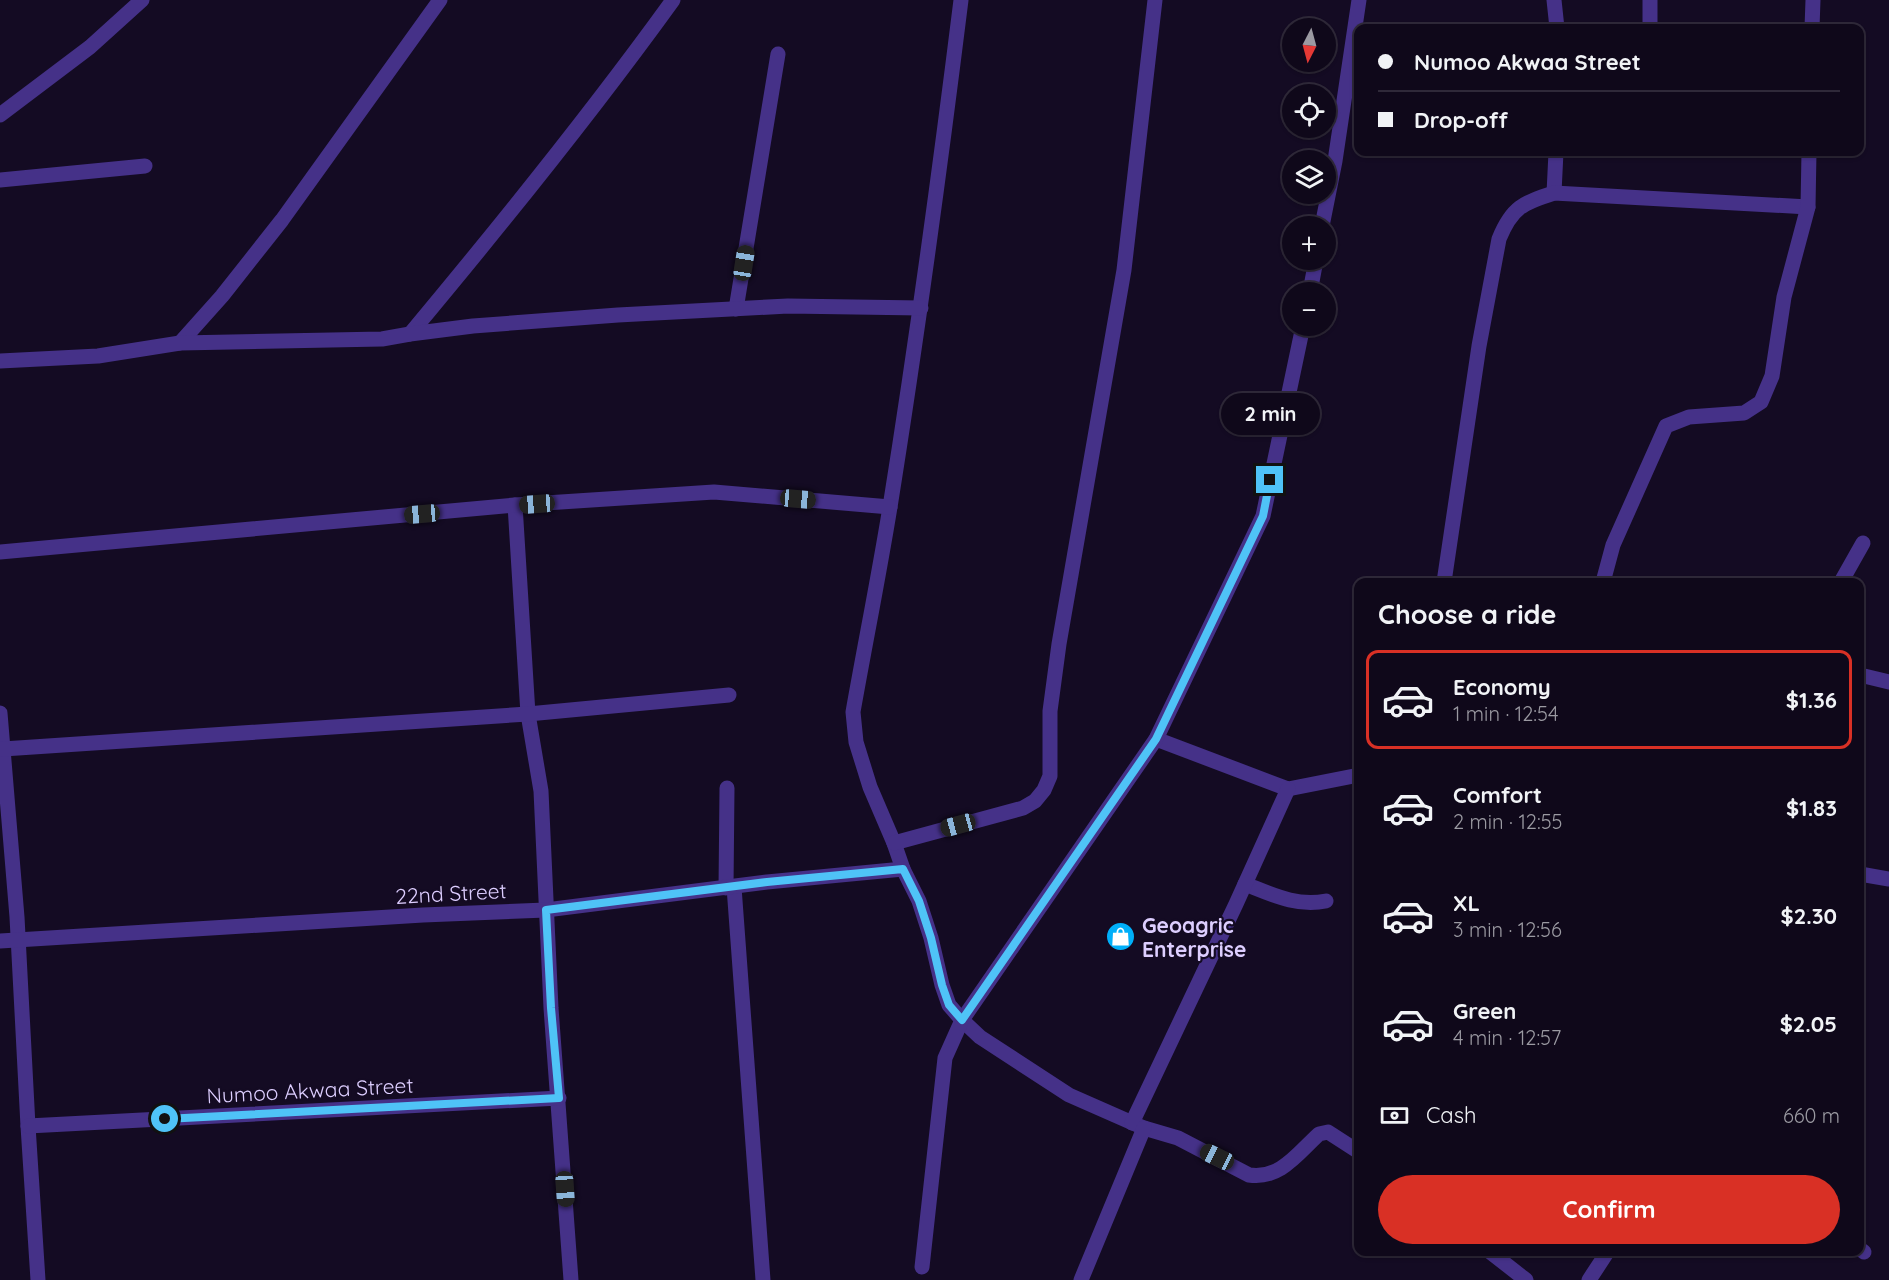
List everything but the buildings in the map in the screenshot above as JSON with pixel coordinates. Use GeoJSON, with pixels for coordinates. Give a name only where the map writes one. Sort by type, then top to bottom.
{"type":"FeatureCollection","features":[{"type":"Feature","properties":{"kind":"street"},"geometry":{"type":"LineString","coordinates":[[0,115],[90,47],[142,0]]}},
{"type":"Feature","properties":{"kind":"street"},"geometry":{"type":"LineString","coordinates":[[180,343],[222,296],[282,220],[440,0]]}},
{"type":"Feature","properties":{"kind":"street"},"geometry":{"type":"LineString","coordinates":[[410,333],[504,223],[627,64],[673,0]]}},
{"type":"Feature","properties":{"kind":"street"},"geometry":{"type":"LineString","coordinates":[[961,0],[921,308],[890,507],[853,712],[853,725],[870,787],[903,869],[919,901],[949,1005],[980,1037],[1069,1095],[1138,1125],[1178,1138],[1249,1175],[1261,1177],[1278,1172],[1319,1134],[1328,1132],[1354,1149]]}},
{"type":"Feature","properties":{"kind":"street"},"geometry":{"type":"LineString","coordinates":[[894,843],[1023,808],[1035,801],[1044,790],[1050,776],[1050,711],[1061,632],[1124,270],[1155,0]]}},
{"type":"Feature","properties":{"kind":"street"},"geometry":{"type":"LineString","coordinates":[[1355,24],[1359,0]]}},
{"type":"Feature","properties":{"kind":"street"},"geometry":{"type":"LineString","coordinates":[[1554,0],[1557,24]]}},
{"type":"Feature","properties":{"kind":"street"},"geometry":{"type":"LineString","coordinates":[[1650,0],[1650,24]]}},
{"type":"Feature","properties":{"kind":"street"},"geometry":{"type":"LineString","coordinates":[[1812,24],[1813,0]]}},
{"type":"Feature","properties":{"kind":"street"},"geometry":{"type":"LineString","coordinates":[[1325,216],[1354,34]]}},
{"type":"Feature","properties":{"kind":"street"},"geometry":{"type":"LineString","coordinates":[[736,309],[778,54]]}},
{"type":"Feature","properties":{"kind":"street"},"geometry":{"type":"LineString","coordinates":[[1554,192],[1556,156]]}},
{"type":"Feature","properties":{"kind":"street"},"geometry":{"type":"LineString","coordinates":[[1604,578],[1613,545],[1666,426],[1689,417],[1744,413],[1761,402],[1772,376],[1784,297],[1808,207],[1809,156]]}},
{"type":"Feature","properties":{"kind":"street"},"geometry":{"type":"LineString","coordinates":[[0,180],[145,166]]}},
{"type":"Feature","properties":{"kind":"street"},"geometry":{"type":"LineString","coordinates":[[1445,578],[1479,346],[1498,239],[1515,210],[1526,202],[1554,192],[1808,207]]}},
{"type":"Feature","properties":{"kind":"street"},"geometry":{"type":"LineString","coordinates":[[0,361],[98,356],[180,343],[357,341],[473,326],[607,315],[788,306],[921,308]]}},
{"type":"Feature","properties":{"kind":"street"},"geometry":{"type":"LineString","coordinates":[[922,1267],[945,1058],[962,1020],[1156,739],[1263,516],[1301,336]]}},
{"type":"Feature","properties":{"kind":"street"},"geometry":{"type":"LineString","coordinates":[[0,552],[515,505],[714,492],[890,507]]}},
{"type":"Feature","properties":{"kind":"street"},"geometry":{"type":"LineString","coordinates":[[515,505],[528,714],[541,791],[551,1008],[570,1280]]}},
{"type":"Feature","properties":{"kind":"street"},"geometry":{"type":"LineString","coordinates":[[1843,578],[1863,543]]}},
{"type":"Feature","properties":{"kind":"street"},"geometry":{"type":"LineString","coordinates":[[1864,676],[1889,682]]}},
{"type":"Feature","properties":{"kind":"street"},"geometry":{"type":"LineString","coordinates":[[3,749],[528,714],[729,695]]}},
{"type":"Feature","properties":{"kind":"street"},"geometry":{"type":"LineString","coordinates":[[0,713],[18,941],[38,1280]]}},
{"type":"Feature","properties":{"kind":"street"},"geometry":{"type":"LineString","coordinates":[[1156,739],[1288,789],[1354,776]]}},
{"type":"Feature","properties":{"kind":"street"},"geometry":{"type":"LineString","coordinates":[[727,788],[730,887],[763,1280]]}},
{"type":"Feature","properties":{"kind":"street"},"geometry":{"type":"LineString","coordinates":[[1081,1280],[1138,1125],[1288,789]]}},
{"type":"Feature","properties":{"kind":"street","name":"22nd Street"},"geometry":{"type":"LineString","coordinates":[[0,941],[423,915],[546,910],[730,887],[903,869]]}},
{"type":"Feature","properties":{"kind":"street"},"geometry":{"type":"LineString","coordinates":[[1864,875],[1889,879]]}},
{"type":"Feature","properties":{"kind":"street"},"geometry":{"type":"LineString","coordinates":[[1245,884],[1300,903],[1326,901]]}},
{"type":"Feature","properties":{"kind":"street","name":"Numoo Akwaa Street"},"geometry":{"type":"LineString","coordinates":[[28,1126],[559,1098]]}},
{"type":"Feature","properties":{"kind":"street"},"geometry":{"type":"LineString","coordinates":[[1495,1256],[1526,1280]]}},
{"type":"Feature","properties":{"kind":"street"},"geometry":{"type":"LineString","coordinates":[[1589,1280],[1605,1256]]}},
{"type":"Feature","properties":{"kind":"place","name":"Geoagric Enterprise"},"geometry":{"type":"Point","coordinates":[1121,937]}},
{"type":"Feature","properties":{"kind":"route"},"geometry":{"type":"LineString","coordinates":[[165,1119],[559,1098],[546,910],[767,882],[903,869],[919,901],[949,1005],[962,1020],[1156,739],[1263,516],[1270,480]]}}]}
